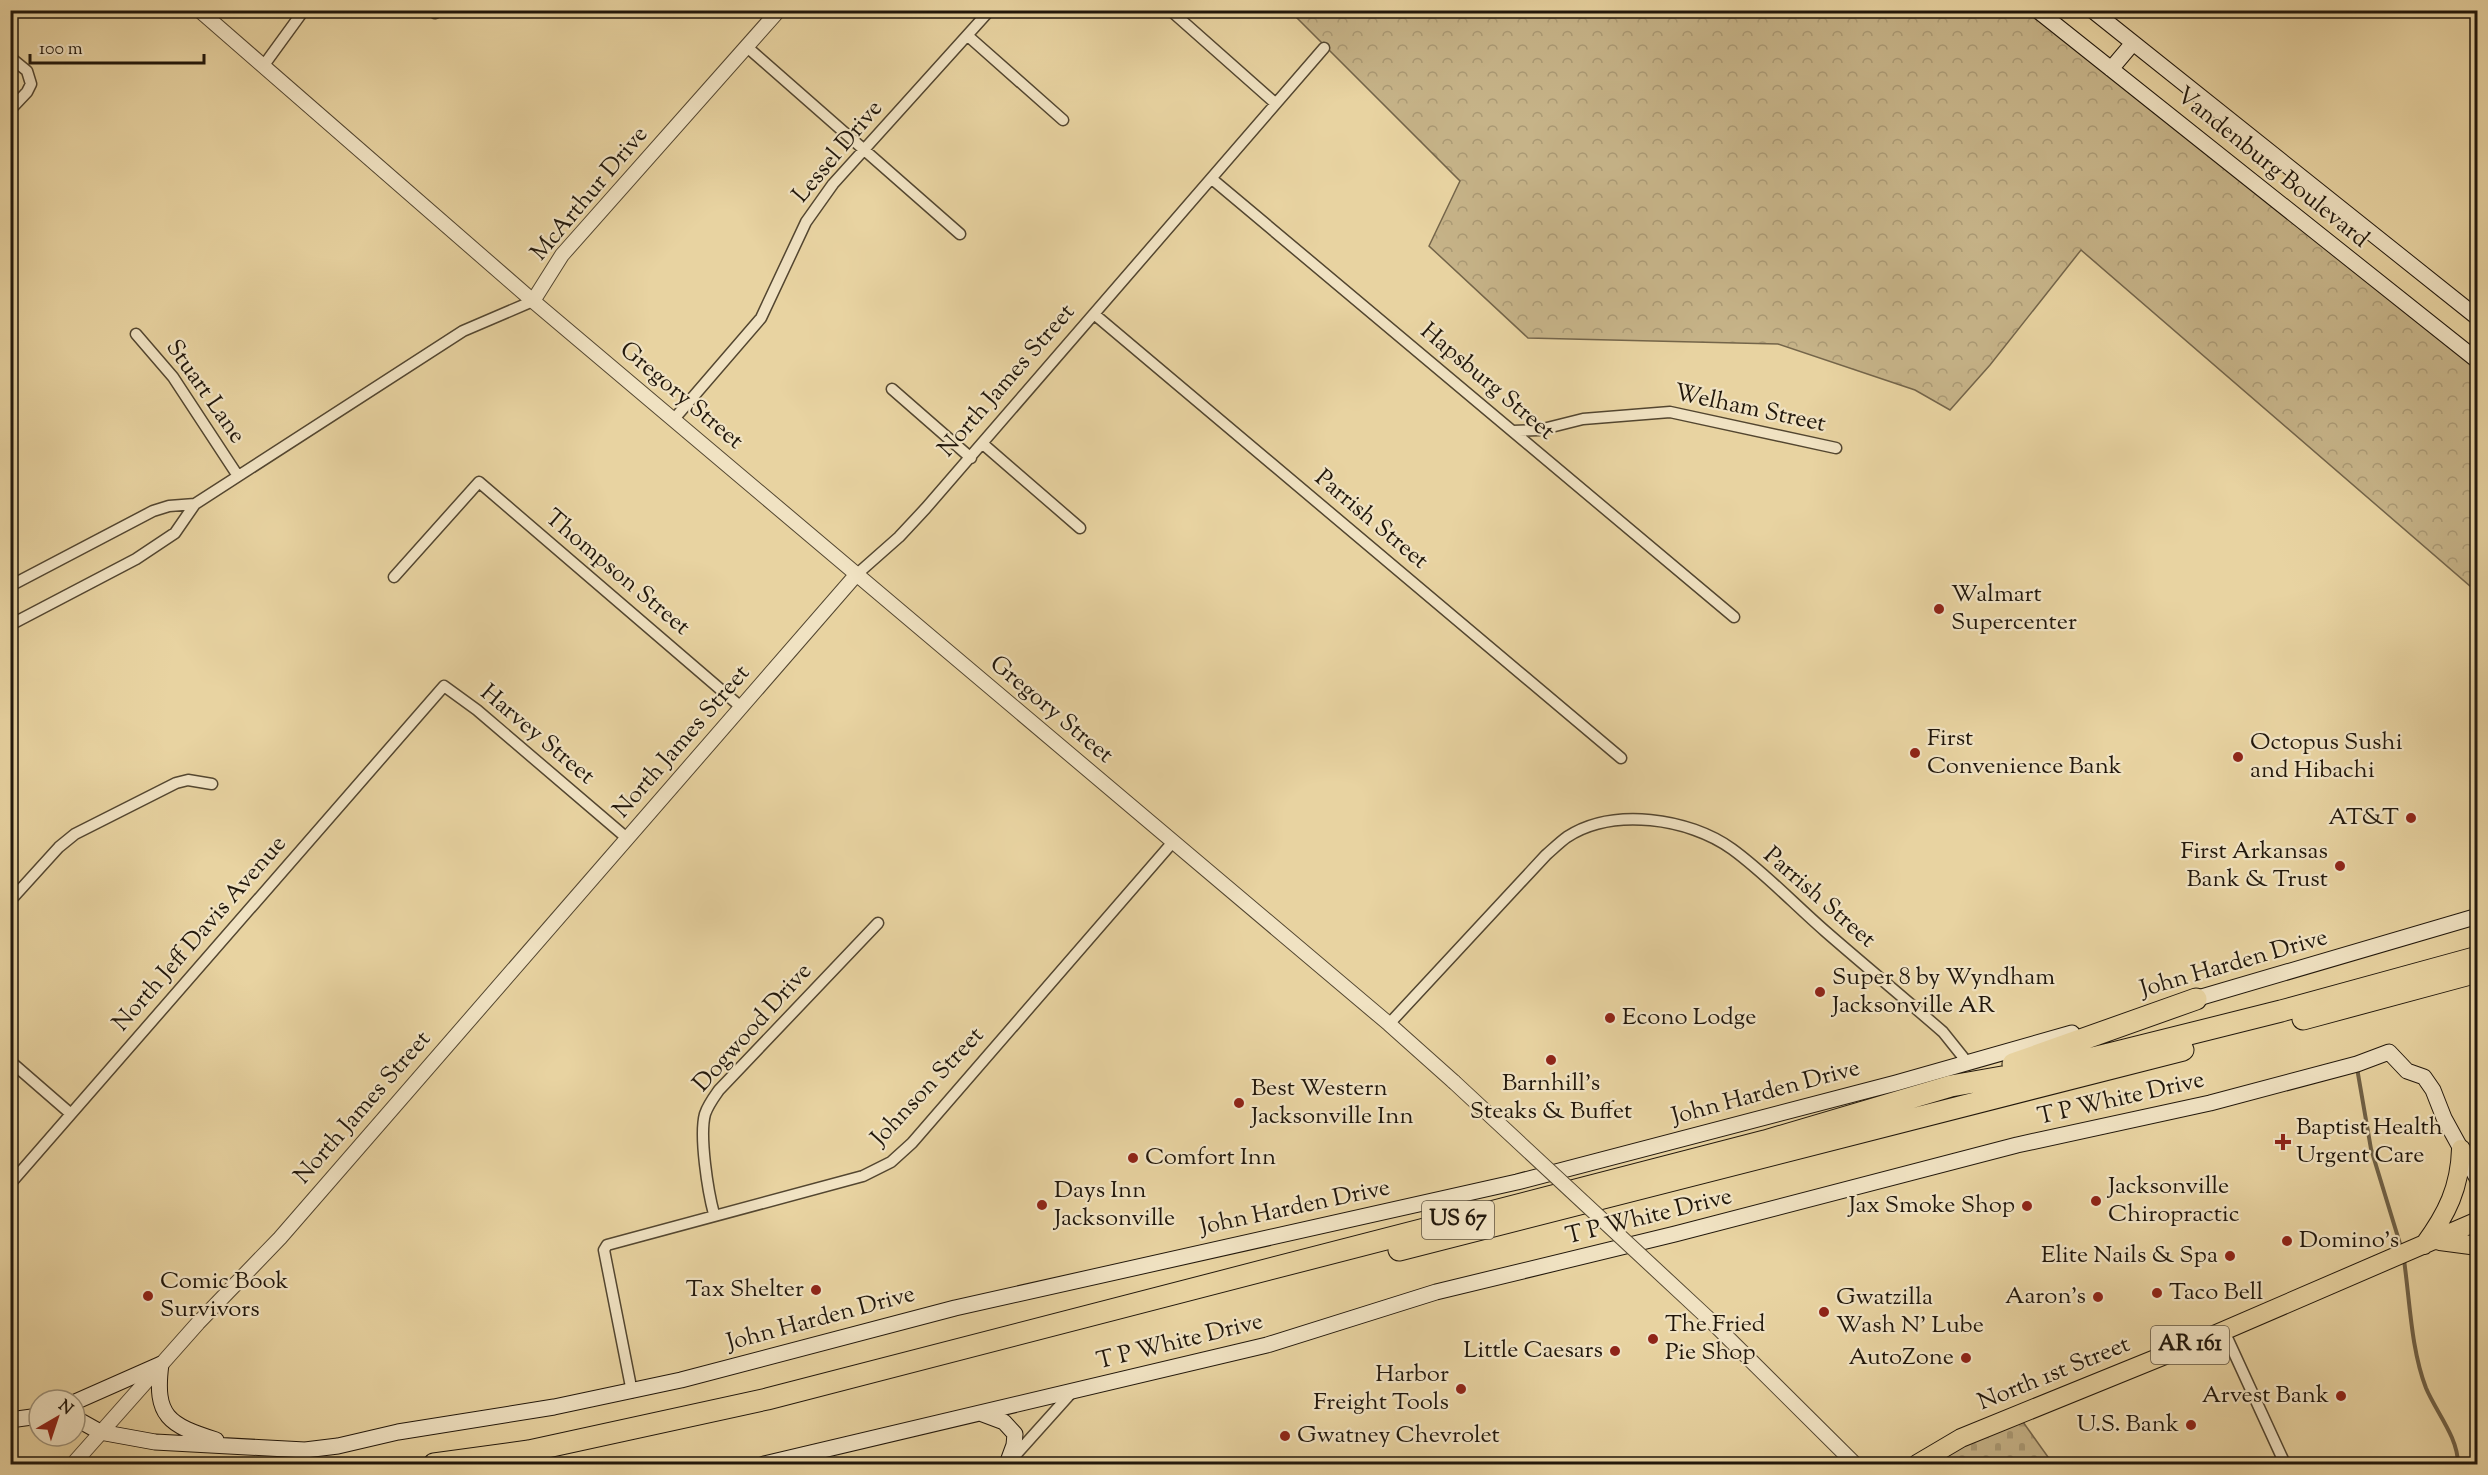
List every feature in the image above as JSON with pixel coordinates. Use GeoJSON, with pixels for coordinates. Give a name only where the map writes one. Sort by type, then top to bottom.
{"type":"FeatureCollection","features":[{"type":"Feature","properties":{"kind":"highway","name":"US 67"},"geometry":{"type":"LineString","coordinates":[[434,1464],[529,1451],[767,1399],[1765,1141],[1951,1086],[2053,1068],[2281,1011],[2478,957]]}},
{"type":"Feature","properties":{"kind":"highway","name":"US 67"},"geometry":{"type":"LineString","coordinates":[[519,1464],[682,1432],[819,1398],[2478,972]]}},
{"type":"Feature","properties":{"kind":"highway"},"geometry":{"type":"LineString","coordinates":[[1951,1086],[2196,999]]}},
{"type":"Feature","properties":{"kind":"main road","name":"Vandenburg Boulevard"},"geometry":{"type":"LineString","coordinates":[[2037,10],[2476,358]]}},
{"type":"Feature","properties":{"kind":"main road","name":"Vandenburg Boulevard"},"geometry":{"type":"LineString","coordinates":[[2092,10],[2478,318]]}},
{"type":"Feature","properties":{"kind":"main road"},"geometry":{"type":"LineString","coordinates":[[2112,69],[2133,43]]}},
{"type":"Feature","properties":{"kind":"main road","name":"John Harden Drive"},"geometry":{"type":"LineString","coordinates":[[87,1425],[100,1432],[164,1443],[304,1450],[338,1446],[398,1432],[545,1409],[632,1392],[955,1308],[1517,1182],[2196,999],[2478,916]]}},
{"type":"Feature","properties":{"kind":"main road","name":"T P White Drive"},"geometry":{"type":"LineString","coordinates":[[764,1464],[1268,1345],[1436,1292],[1675,1234],[2017,1145],[2233,1097],[2356,1064],[2389,1052],[2407,1071],[2424,1077],[2433,1090],[2444,1118],[2478,1180]]}},
{"type":"Feature","properties":{"kind":"main road"},"geometry":{"type":"LineString","coordinates":[[2429,1243],[2454,1195],[2460,1173],[2461,1149]]}},
{"type":"Feature","properties":{"kind":"main road","name":"North 1st Street"},"geometry":{"type":"LineString","coordinates":[[1917,1464],[1962,1438],[2224,1331],[2478,1221]]}},
{"type":"Feature","properties":{"kind":"main road"},"geometry":{"type":"LineString","coordinates":[[2429,1243],[2460,1242],[2478,1246]]}},
{"type":"Feature","properties":{"kind":"main road"},"geometry":{"type":"LineString","coordinates":[[87,1397],[161,1364]]}},
{"type":"Feature","properties":{"kind":"main road"},"geometry":{"type":"LineString","coordinates":[[161,1364],[159,1403],[165,1415],[187,1431],[230,1445]]}},
{"type":"Feature","properties":{"kind":"main road"},"geometry":{"type":"LineString","coordinates":[[980,1413],[1004,1422],[1015,1434],[1014,1445],[1007,1464]]}},
{"type":"Feature","properties":{"kind":"main road"},"geometry":{"type":"LineString","coordinates":[[10,1420],[27,1418]]}},
{"type":"Feature","properties":{"kind":"street","name":"Gregory Street"},"geometry":{"type":"LineString","coordinates":[[200,10],[533,301],[1389,1024],[1709,1319],[1855,1464]]}},
{"type":"Feature","properties":{"kind":"street"},"geometry":{"type":"LineString","coordinates":[[264,65],[304,10]]}},
{"type":"Feature","properties":{"kind":"street","name":"McArthur Drive"},"geometry":{"type":"LineString","coordinates":[[533,301],[562,255],[779,10]]}},
{"type":"Feature","properties":{"kind":"street","name":"Lessel Drive"},"geometry":{"type":"LineString","coordinates":[[674,419],[761,318],[806,222],[833,184],[990,10]]}},
{"type":"Feature","properties":{"kind":"street"},"geometry":{"type":"LineString","coordinates":[[1170,10],[1275,103]]}},
{"type":"Feature","properties":{"kind":"street"},"geometry":{"type":"LineString","coordinates":[[968,36],[1063,120]]}},
{"type":"Feature","properties":{"kind":"street"},"geometry":{"type":"LineString","coordinates":[[747,47],[960,234]]}},
{"type":"Feature","properties":{"kind":"street","name":"North James Street"},"geometry":{"type":"LineString","coordinates":[[73,1464],[161,1364],[280,1238],[856,575],[900,537],[971,458],[1324,48]]}},
{"type":"Feature","properties":{"kind":"street"},"geometry":{"type":"LineString","coordinates":[[10,57],[27,71],[31,84],[27,92],[10,110]]}},
{"type":"Feature","properties":{"kind":"street","name":"Hapsburg Street"},"geometry":{"type":"LineString","coordinates":[[1212,179],[1734,617]]}},
{"type":"Feature","properties":{"kind":"street"},"geometry":{"type":"LineString","coordinates":[[10,625],[136,560],[175,532],[195,504],[463,331],[533,301]]}},
{"type":"Feature","properties":{"kind":"street","name":"Parrish Street"},"geometry":{"type":"LineString","coordinates":[[1094,314],[1621,758]]}},
{"type":"Feature","properties":{"kind":"street","name":"Stuart Lane"},"geometry":{"type":"LineString","coordinates":[[135,334],[173,377],[238,476]]}},
{"type":"Feature","properties":{"kind":"street"},"geometry":{"type":"LineString","coordinates":[[892,389],[971,458]]}},
{"type":"Feature","properties":{"kind":"street","name":"Welham Street"},"geometry":{"type":"LineString","coordinates":[[1513,431],[1539,430],[1583,419],[1670,412],[1836,448]]}},
{"type":"Feature","properties":{"kind":"street"},"geometry":{"type":"LineString","coordinates":[[983,444],[1080,528]]}},
{"type":"Feature","properties":{"kind":"street","name":"Thompson Street"},"geometry":{"type":"LineString","coordinates":[[394,578],[479,482],[741,707]]}},
{"type":"Feature","properties":{"kind":"street"},"geometry":{"type":"LineString","coordinates":[[10,586],[153,511],[169,506],[195,504]]}},
{"type":"Feature","properties":{"kind":"street","name":"Harvey Street"},"geometry":{"type":"LineString","coordinates":[[422,712],[444,686],[477,710],[628,839]]}},
{"type":"Feature","properties":{"kind":"street","name":"North Jeff Davis Avenue"},"geometry":{"type":"LineString","coordinates":[[10,1184],[422,712]]}},
{"type":"Feature","properties":{"kind":"street"},"geometry":{"type":"LineString","coordinates":[[10,902],[59,847],[81,830],[176,783],[188,780],[212,784]]}},
{"type":"Feature","properties":{"kind":"street","name":"Parrish Street"},"geometry":{"type":"LineString","coordinates":[[1389,1024],[1546,855],[1567,837],[1589,827],[1627,819],[1686,827],[1731,848],[1943,1032],[1967,1062]]}},
{"type":"Feature","properties":{"kind":"street","name":"Johnson Street"},"geometry":{"type":"LineString","coordinates":[[632,1392],[604,1250],[607,1245],[714,1214],[863,1176],[877,1170],[904,1152],[1172,843]]}},
{"type":"Feature","properties":{"kind":"street","name":"Dogwood Drive"},"geometry":{"type":"LineString","coordinates":[[714,1214],[706,1169],[704,1122],[709,1103],[719,1089],[878,923]]}},
{"type":"Feature","properties":{"kind":"street"},"geometry":{"type":"LineString","coordinates":[[10,1060],[70,1114]]}},
{"type":"Feature","properties":{"kind":"street"},"geometry":{"type":"LineString","coordinates":[[2224,1331],[2285,1464]]}},
{"type":"Feature","properties":{"kind":"street"},"geometry":{"type":"LineString","coordinates":[[1007,1464],[1073,1391]]}},
{"type":"Feature","properties":{"kind":"green space"},"geometry":{"type":"Polygon","coordinates":[[[1290,11],[2038,11],[2477,361],[2477,592],[2081,250],[1990,365],[1950,410],[1915,390],[1778,344],[1528,338],[1429,246],[1460,181],[1290,11]]]}},
{"type":"Feature","properties":{"kind":"green space"},"geometry":{"type":"Polygon","coordinates":[[[2018,1415],[2053,1464],[1917,1464],[2018,1415]]]}},
{"type":"Feature","properties":{"kind":"waterway"},"geometry":{"type":"LineString","coordinates":[[2357,1068],[2371,1149],[2401,1247]]}},
{"type":"Feature","properties":{"kind":"waterway"},"geometry":{"type":"LineString","coordinates":[[2404,1260],[2414,1341],[2421,1373],[2430,1397],[2451,1434],[2458,1464]]}},
{"type":"Feature","properties":{"kind":"place","name":"Walmart Supercenter"},"geometry":{"type":"Point","coordinates":[1939,609]}},
{"type":"Feature","properties":{"kind":"place","name":"First Convenience Bank"},"geometry":{"type":"Point","coordinates":[1915,753]}},
{"type":"Feature","properties":{"kind":"place","name":"Octopus Sushi and Hibachi"},"geometry":{"type":"Point","coordinates":[2238,757]}},
{"type":"Feature","properties":{"kind":"place","name":"AT&T"},"geometry":{"type":"Point","coordinates":[2411,818]}},
{"type":"Feature","properties":{"kind":"place","name":"First Arkansas Bank & Trust"},"geometry":{"type":"Point","coordinates":[2340,866]}},
{"type":"Feature","properties":{"kind":"place","name":"Super 8 by Wyndham Jacksonville AR"},"geometry":{"type":"Point","coordinates":[1820,992]}},
{"type":"Feature","properties":{"kind":"place","name":"Econo Lodge"},"geometry":{"type":"Point","coordinates":[1610,1018]}},
{"type":"Feature","properties":{"kind":"place","name":"Barnhill's Steaks & Buffet"},"geometry":{"type":"Point","coordinates":[1551,1060]}},
{"type":"Feature","properties":{"kind":"place","name":"Best Western Jacksonville Inn"},"geometry":{"type":"Point","coordinates":[1239,1103]}},
{"type":"Feature","properties":{"kind":"place","name":"Baptist Health Urgent Care"},"geometry":{"type":"Point","coordinates":[2283,1142]}},
{"type":"Feature","properties":{"kind":"place","name":"Comfort Inn"},"geometry":{"type":"Point","coordinates":[1133,1158]}},
{"type":"Feature","properties":{"kind":"place","name":"Jacksonville Chiropractic"},"geometry":{"type":"Point","coordinates":[2096,1201]}},
{"type":"Feature","properties":{"kind":"place","name":"Days Inn Jacksonville"},"geometry":{"type":"Point","coordinates":[1042,1205]}},
{"type":"Feature","properties":{"kind":"place","name":"Jax Smoke Shop"},"geometry":{"type":"Point","coordinates":[2027,1206]}},
{"type":"Feature","properties":{"kind":"place","name":"Domino's"},"geometry":{"type":"Point","coordinates":[2287,1241]}},
{"type":"Feature","properties":{"kind":"place","name":"Elite Nails & Spa"},"geometry":{"type":"Point","coordinates":[2230,1256]}},
{"type":"Feature","properties":{"kind":"place","name":"Tax Shelter"},"geometry":{"type":"Point","coordinates":[816,1290]}},
{"type":"Feature","properties":{"kind":"place","name":"Taco Bell"},"geometry":{"type":"Point","coordinates":[2157,1293]}},
{"type":"Feature","properties":{"kind":"place","name":"Comic Book Survivors"},"geometry":{"type":"Point","coordinates":[148,1296]}},
{"type":"Feature","properties":{"kind":"place","name":"Aaron's"},"geometry":{"type":"Point","coordinates":[2098,1297]}},
{"type":"Feature","properties":{"kind":"place","name":"Gwatzilla Wash N' Lube"},"geometry":{"type":"Point","coordinates":[1824,1312]}},
{"type":"Feature","properties":{"kind":"place","name":"The Fried Pie Shop"},"geometry":{"type":"Point","coordinates":[1653,1339]}},
{"type":"Feature","properties":{"kind":"place","name":"Little Caesars"},"geometry":{"type":"Point","coordinates":[1615,1351]}},
{"type":"Feature","properties":{"kind":"place","name":"AutoZone"},"geometry":{"type":"Point","coordinates":[1966,1358]}},
{"type":"Feature","properties":{"kind":"place","name":"Harbor Freight Tools"},"geometry":{"type":"Point","coordinates":[1461,1389]}},
{"type":"Feature","properties":{"kind":"place","name":"Arvest Bank"},"geometry":{"type":"Point","coordinates":[2341,1396]}},
{"type":"Feature","properties":{"kind":"place","name":"U.S. Bank"},"geometry":{"type":"Point","coordinates":[2191,1425]}},
{"type":"Feature","properties":{"kind":"place","name":"Gwatney Chevrolet"},"geometry":{"type":"Point","coordinates":[1285,1436]}}]}
